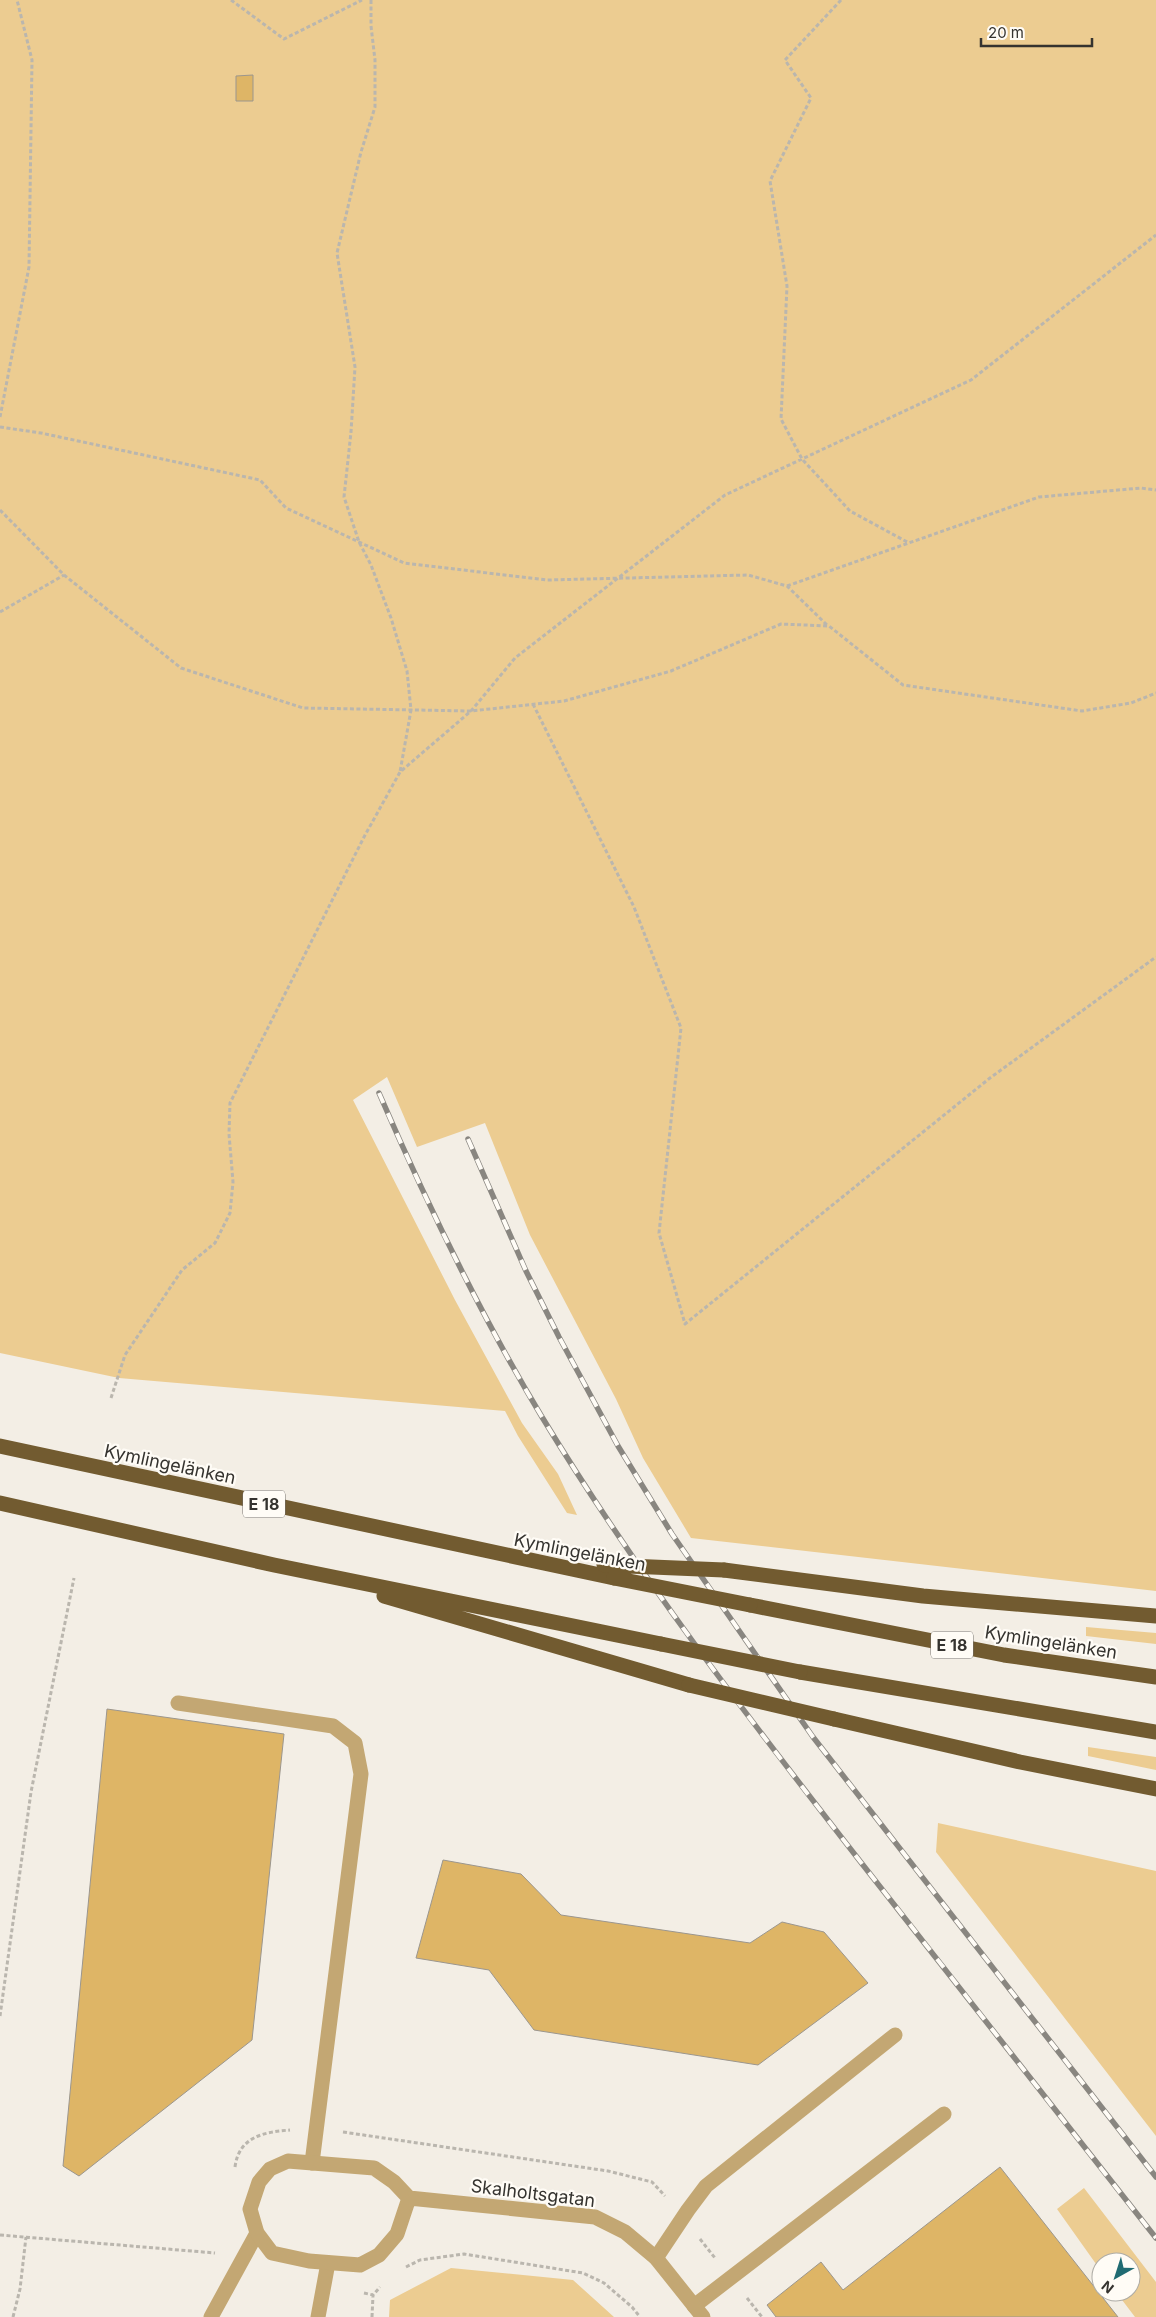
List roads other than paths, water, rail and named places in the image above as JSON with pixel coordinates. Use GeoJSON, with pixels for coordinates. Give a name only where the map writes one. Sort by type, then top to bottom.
{"type":"FeatureCollection","features":[{"type":"Feature","properties":{"kind":"highway","name":"Kymlingelänken"},"geometry":{"type":"LineString","coordinates":[[0,1446],[528,1561],[1004,1655],[1156,1676]]}},
{"type":"Feature","properties":{"kind":"highway"},"geometry":{"type":"LineString","coordinates":[[0,1503],[274,1564],[800,1672],[1156,1732]]}},
{"type":"Feature","properties":{"kind":"highway"},"geometry":{"type":"LineString","coordinates":[[528,1561],[724,1570],[923,1596],[1156,1616]]}},
{"type":"Feature","properties":{"kind":"highway"},"geometry":{"type":"LineString","coordinates":[[274,1564],[689,1685],[1020,1762],[1156,1789]]}},
{"type":"Feature","properties":{"kind":"street"},"geometry":{"type":"LineString","coordinates":[[178,1703],[333,1726],[355,1743],[361,1774],[312,2163]]}},
{"type":"Feature","properties":{"kind":"street"},"geometry":{"type":"LineString","coordinates":[[656,2258],[706,2186],[895,2035]]}},
{"type":"Feature","properties":{"kind":"street"},"geometry":{"type":"LineString","coordinates":[[698,2311],[944,2114]]}},
{"type":"Feature","properties":{"kind":"street"},"geometry":{"type":"LineString","coordinates":[[288,2161],[312,2163],[374,2168],[394,2182],[409,2198],[397,2234],[380,2255],[360,2265],[328,2263],[272,2253],[257,2233],[250,2209],[259,2182],[270,2169],[288,2161]]}},
{"type":"Feature","properties":{"kind":"street","name":"Skalholtsgatan"},"geometry":{"type":"LineString","coordinates":[[409,2198],[595,2217],[625,2232],[656,2258],[698,2311]]}},
{"type":"Feature","properties":{"kind":"street"},"geometry":{"type":"LineString","coordinates":[[211,2317],[257,2233]]}},
{"type":"Feature","properties":{"kind":"street"},"geometry":{"type":"LineString","coordinates":[[318,2317],[328,2263]]}},
{"type":"Feature","properties":{"kind":"railway"},"geometry":{"type":"LineString","coordinates":[[379,1093],[435,1217],[497,1339],[542,1417],[616,1533],[696,1646],[779,1756],[1156,2238]]}},
{"type":"Feature","properties":{"kind":"railway"},"geometry":{"type":"LineString","coordinates":[[468,1139],[526,1271],[559,1337],[618,1446],[672,1534],[813,1737],[1156,2177]]}}]}
